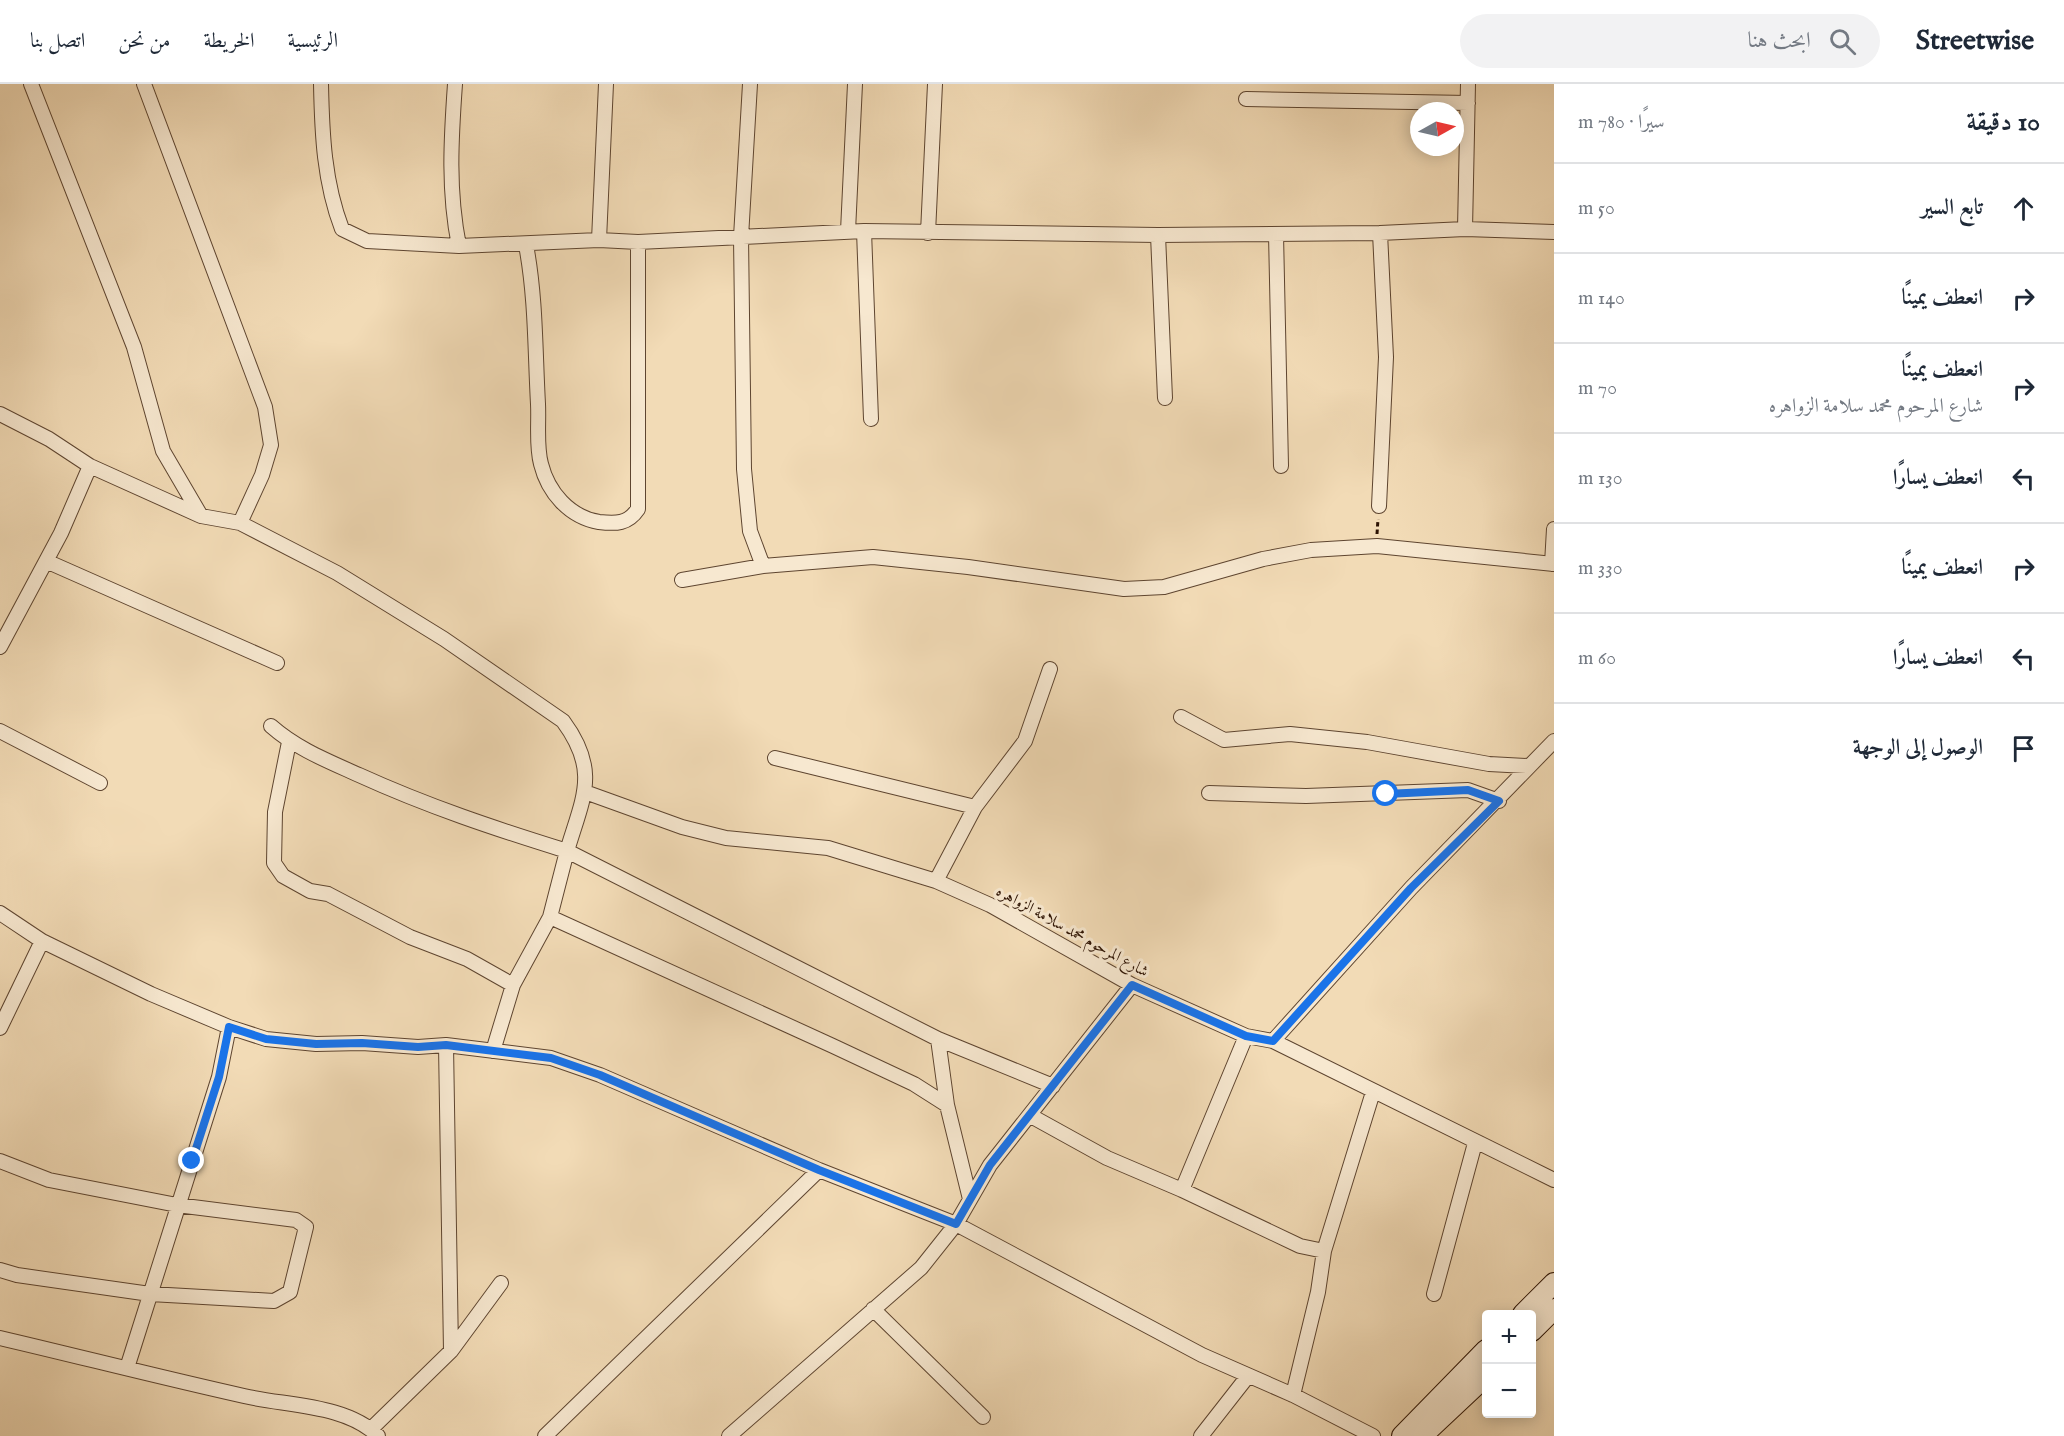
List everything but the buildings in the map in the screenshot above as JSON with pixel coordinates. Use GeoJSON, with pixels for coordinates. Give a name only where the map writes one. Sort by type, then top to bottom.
{"type":"FeatureCollection","features":[{"type":"Feature","properties":{"kind":"main road"},"geometry":{"type":"LineString","coordinates":[[1527,1310],[1554,1283]]}},
{"type":"Feature","properties":{"kind":"main road"},"geometry":{"type":"LineString","coordinates":[[1536,1327],[1554,1309]]}},
{"type":"Feature","properties":{"kind":"main road"},"geometry":{"type":"LineString","coordinates":[[1402,1436],[1482,1354]]}},
{"type":"Feature","properties":{"kind":"main road"},"geometry":{"type":"LineString","coordinates":[[1422,1436],[1482,1380]]}},
{"type":"Feature","properties":{"kind":"street"},"geometry":{"type":"LineString","coordinates":[[31,84],[134,347],[163,452],[201,516]]}},
{"type":"Feature","properties":{"kind":"street"},"geometry":{"type":"LineString","coordinates":[[144,84],[265,407],[271,445],[262,475],[240,523]]}},
{"type":"Feature","properties":{"kind":"street"},"geometry":{"type":"LineString","coordinates":[[321,84],[324,156],[331,201],[342,229],[367,241],[459,246],[526,245],[599,240],[638,242],[848,231],[1158,235],[1380,233],[1465,229],[1554,232]]}},
{"type":"Feature","properties":{"kind":"street"},"geometry":{"type":"LineString","coordinates":[[455,84],[449,164],[452,213],[459,246]]}},
{"type":"Feature","properties":{"kind":"street"},"geometry":{"type":"LineString","coordinates":[[599,240],[606,84]]}},
{"type":"Feature","properties":{"kind":"street"},"geometry":{"type":"LineString","coordinates":[[750,84],[741,237],[744,469],[750,531],[762,566]]}},
{"type":"Feature","properties":{"kind":"street"},"geometry":{"type":"LineString","coordinates":[[848,231],[855,84]]}},
{"type":"Feature","properties":{"kind":"street"},"geometry":{"type":"LineString","coordinates":[[928,233],[935,84]]}},
{"type":"Feature","properties":{"kind":"street"},"geometry":{"type":"LineString","coordinates":[[1465,229],[1468,84]]}},
{"type":"Feature","properties":{"kind":"street"},"geometry":{"type":"LineString","coordinates":[[1246,99],[1468,103]]}},
{"type":"Feature","properties":{"kind":"street"},"geometry":{"type":"LineString","coordinates":[[864,231],[871,420]]}},
{"type":"Feature","properties":{"kind":"street"},"geometry":{"type":"LineString","coordinates":[[1379,506],[1386,357],[1380,233]]}},
{"type":"Feature","properties":{"kind":"street"},"geometry":{"type":"LineString","coordinates":[[1275,234],[1281,466]]}},
{"type":"Feature","properties":{"kind":"street"},"geometry":{"type":"LineString","coordinates":[[1158,235],[1165,398]]}},
{"type":"Feature","properties":{"kind":"street"},"geometry":{"type":"LineString","coordinates":[[526,245],[532,277],[541,464],[560,503],[577,514],[596,521],[622,523],[631,519],[638,508],[638,242]]}},
{"type":"Feature","properties":{"kind":"street"},"geometry":{"type":"LineString","coordinates":[[0,414],[49,439],[90,466],[201,516],[240,523],[337,573],[529,695],[562,721],[574,737],[586,765],[585,792],[550,917],[513,984],[493,1051]]}},
{"type":"Feature","properties":{"kind":"street"},"geometry":{"type":"LineString","coordinates":[[0,647],[74,505],[90,466]]}},
{"type":"Feature","properties":{"kind":"street"},"geometry":{"type":"LineString","coordinates":[[682,580],[762,566],[873,557],[968,567],[1082,585],[1125,589],[1164,587],[1263,559],[1311,550],[1377,546],[1553,564],[1554,529]]}},
{"type":"Feature","properties":{"kind":"street"},"geometry":{"type":"LineString","coordinates":[[46,561],[277,663]]}},
{"type":"Feature","properties":{"kind":"street"},"geometry":{"type":"LineString","coordinates":[[936,881],[975,807],[1025,741],[1050,669]]}},
{"type":"Feature","properties":{"kind":"street"},"geometry":{"type":"LineString","coordinates":[[1180,717],[1224,740],[1290,735],[1367,742],[1490,764],[1527,766]]}},
{"type":"Feature","properties":{"kind":"street"},"geometry":{"type":"LineString","coordinates":[[271,726],[289,742],[396,792],[470,821],[567,851],[938,1039],[1053,1086]]}},
{"type":"Feature","properties":{"kind":"street"},"geometry":{"type":"LineString","coordinates":[[0,731],[100,783]]}},
{"type":"Feature","properties":{"kind":"street"},"geometry":{"type":"LineString","coordinates":[[1273,1041],[1411,888],[1499,801],[1527,766],[1554,741]]}},
{"type":"Feature","properties":{"kind":"street"},"geometry":{"type":"LineString","coordinates":[[289,742],[275,812],[274,863],[283,876],[310,891],[328,894],[410,937],[467,959],[513,984]]}},
{"type":"Feature","properties":{"kind":"street"},"geometry":{"type":"LineString","coordinates":[[775,758],[975,807]]}},
{"type":"Feature","properties":{"kind":"street"},"geometry":{"type":"LineString","coordinates":[[1209,793],[1317,796],[1468,790],[1499,801]]}},
{"type":"Feature","properties":{"kind":"street","name":"شارع المرحوم محمد سلامة الزواهره"},"geometry":{"type":"LineString","coordinates":[[585,792],[682,827],[726,838],[828,848],[936,881],[990,905],[1132,985],[1246,1036],[1273,1041],[1475,1143],[1554,1180]]}},
{"type":"Feature","properties":{"kind":"street"},"geometry":{"type":"LineString","coordinates":[[0,914],[42,940],[151,994],[229,1027],[266,1039],[316,1044],[362,1043],[418,1047],[446,1045],[551,1058],[600,1075],[819,1170],[956,1224],[1092,1299],[1373,1436]]}},
{"type":"Feature","properties":{"kind":"street"},"geometry":{"type":"LineString","coordinates":[[550,917],[914,1084],[947,1106]]}},
{"type":"Feature","properties":{"kind":"street"},"geometry":{"type":"LineString","coordinates":[[0,1028],[42,940]]}},
{"type":"Feature","properties":{"kind":"street"},"geometry":{"type":"LineString","coordinates":[[729,1436],[921,1268],[956,1224],[990,1165],[1132,985]]}},
{"type":"Feature","properties":{"kind":"street"},"geometry":{"type":"LineString","coordinates":[[126,1368],[219,1077],[229,1027]]}},
{"type":"Feature","properties":{"kind":"street"},"geometry":{"type":"LineString","coordinates":[[1182,1190],[1246,1036]]}},
{"type":"Feature","properties":{"kind":"street"},"geometry":{"type":"LineString","coordinates":[[938,1039],[947,1106],[970,1199]]}},
{"type":"Feature","properties":{"kind":"street"},"geometry":{"type":"LineString","coordinates":[[446,1045],[451,1351]]}},
{"type":"Feature","properties":{"kind":"street"},"geometry":{"type":"LineString","coordinates":[[1293,1395],[1318,1292],[1324,1251],[1373,1092]]}},
{"type":"Feature","properties":{"kind":"street"},"geometry":{"type":"LineString","coordinates":[[1030,1116],[1107,1158],[1182,1190],[1300,1246],[1324,1251]]}},
{"type":"Feature","properties":{"kind":"street"},"geometry":{"type":"LineString","coordinates":[[1434,1294],[1475,1143]]}},
{"type":"Feature","properties":{"kind":"street"},"geometry":{"type":"LineString","coordinates":[[0,1161],[49,1180],[177,1205],[303,1223],[306,1227],[290,1292],[274,1301],[150,1294],[17,1275],[0,1270]]}},
{"type":"Feature","properties":{"kind":"street"},"geometry":{"type":"LineString","coordinates":[[545,1436],[819,1170]]}},
{"type":"Feature","properties":{"kind":"street"},"geometry":{"type":"LineString","coordinates":[[0,1338],[246,1397],[337,1414],[375,1433],[451,1351],[501,1283]]}},
{"type":"Feature","properties":{"kind":"street"},"geometry":{"type":"LineString","coordinates":[[873,1310],[983,1417]]}},
{"type":"Feature","properties":{"kind":"street"},"geometry":{"type":"LineString","coordinates":[[1201,1436],[1248,1376]]}},
{"type":"Feature","properties":{"kind":"path"},"geometry":{"type":"LineString","coordinates":[[1377,546],[1379,506]]}},
{"type":"Feature","properties":{"kind":"route"},"geometry":{"type":"LineString","coordinates":[[192,1161],[219,1077],[229,1027],[266,1039],[316,1044],[362,1043],[418,1047],[446,1045],[551,1058],[600,1075],[819,1170],[956,1224],[990,1165],[1011,1136],[1030,1116],[1132,985],[1170,1000],[1246,1036],[1273,1041],[1411,888],[1499,801],[1468,790],[1438,789],[1386,794]]}}]}
